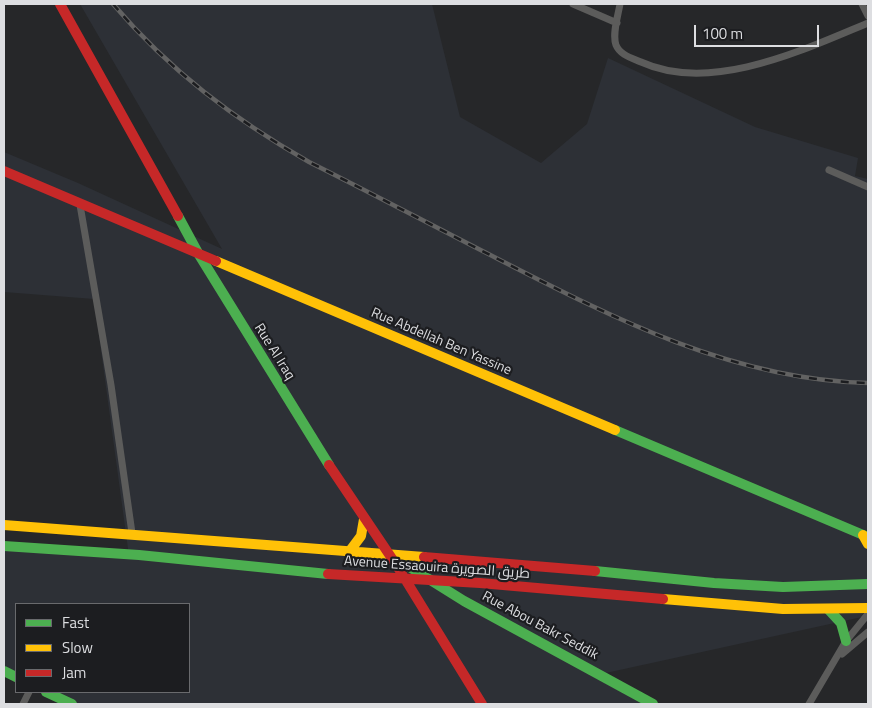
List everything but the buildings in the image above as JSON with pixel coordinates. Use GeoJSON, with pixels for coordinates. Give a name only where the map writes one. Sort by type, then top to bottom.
{"type":"FeatureCollection","features":[{"type":"Feature","properties":{"kind":"street","name":"Rue Al Iraq"},"geometry":{"type":"LineString","coordinates":[[60,4],[198,253],[303,425],[389,554],[482,704]]}},
{"type":"Feature","properties":{"kind":"street"},"geometry":{"type":"LineString","coordinates":[[573,4],[617,23]]}},
{"type":"Feature","properties":{"kind":"street"},"geometry":{"type":"LineString","coordinates":[[620,4],[616,46],[624,55],[658,70],[690,73],[710,73],[754,65],[804,50],[868,23]]}},
{"type":"Feature","properties":{"kind":"street"},"geometry":{"type":"LineString","coordinates":[[862,4],[868,16]]}},
{"type":"Feature","properties":{"kind":"street"},"geometry":{"type":"LineString","coordinates":[[829,170],[868,187]]}},
{"type":"Feature","properties":{"kind":"street","name":"Rue Abdellah Ben Yassine"},"geometry":{"type":"LineString","coordinates":[[4,171],[80,205],[198,253],[866,536]]}},
{"type":"Feature","properties":{"kind":"street"},"geometry":{"type":"LineString","coordinates":[[80,205],[112,394],[132,533]]}},
{"type":"Feature","properties":{"kind":"street"},"geometry":{"type":"LineString","coordinates":[[349,552],[361,536],[364,519]]}},
{"type":"Feature","properties":{"kind":"street","name":"Avenue Essaouira طريق الصويرة"},"geometry":{"type":"LineString","coordinates":[[4,525],[132,533],[349,552],[516,562],[714,583],[783,587],[868,584]]}},
{"type":"Feature","properties":{"kind":"street"},"geometry":{"type":"LineString","coordinates":[[866,536],[868,544]]}},
{"type":"Feature","properties":{"kind":"street","name":"Avenue Essaouira طريق الصويرة"},"geometry":{"type":"LineString","coordinates":[[4,546],[139,555],[334,575],[404,578],[783,609],[829,610],[868,608]]}},
{"type":"Feature","properties":{"kind":"street","name":"Rue Abou Bakr Seddik"},"geometry":{"type":"LineString","coordinates":[[389,554],[464,601],[653,704]]}},
{"type":"Feature","properties":{"kind":"street"},"geometry":{"type":"LineString","coordinates":[[829,610],[841,623],[846,641]]}},
{"type":"Feature","properties":{"kind":"street"},"geometry":{"type":"LineString","coordinates":[[809,704],[840,655],[846,641],[868,614]]}},
{"type":"Feature","properties":{"kind":"street"},"geometry":{"type":"LineString","coordinates":[[840,655],[868,632]]}},
{"type":"Feature","properties":{"kind":"street"},"geometry":{"type":"LineString","coordinates":[[48,693],[69,704]]}},
{"type":"Feature","properties":{"kind":"shaded area"},"geometry":{"type":"Polygon","coordinates":[[[80,4],[432,4],[460,117],[541,163],[587,124],[608,58],[755,127],[858,158],[855,176],[868,179],[868,603],[862,617],[592,676],[644,704],[71,704],[46,693],[190,693],[190,603],[15,603],[15,678],[4,673],[4,545],[129,556],[94,299],[4,292],[4,152],[78,183],[222,249],[80,4]]]}},
{"type":"Feature","properties":{"kind":"railway"},"geometry":{"type":"LineString","coordinates":[[113,4],[157,51],[180,72],[229,111],[281,146],[542,281],[631,324],[723,358],[770,371],[818,379],[868,383]]}},
{"type":"Feature","properties":{"kind":"traffic: fast"},"geometry":{"type":"LineString","coordinates":[[178,216],[198,253],[329,465]]}},
{"type":"Feature","properties":{"kind":"traffic: fast"},"geometry":{"type":"LineString","coordinates":[[615,430],[868,537]]}},
{"type":"Feature","properties":{"kind":"traffic: fast"},"geometry":{"type":"LineString","coordinates":[[4,546],[139,555],[328,574]]}},
{"type":"Feature","properties":{"kind":"traffic: fast"},"geometry":{"type":"LineString","coordinates":[[392,556],[464,601],[653,704]]}},
{"type":"Feature","properties":{"kind":"traffic: fast"},"geometry":{"type":"LineString","coordinates":[[595,571],[714,583],[783,587],[868,584]]}},
{"type":"Feature","properties":{"kind":"traffic: fast"},"geometry":{"type":"LineString","coordinates":[[829,610],[841,623],[846,641]]}},
{"type":"Feature","properties":{"kind":"traffic: fast"},"geometry":{"type":"LineString","coordinates":[[4,671],[15,676]]}},
{"type":"Feature","properties":{"kind":"traffic: fast"},"geometry":{"type":"LineString","coordinates":[[48,693],[72,704]]}},
{"type":"Feature","properties":{"kind":"traffic: slow"},"geometry":{"type":"LineString","coordinates":[[216,261],[615,430]]}},
{"type":"Feature","properties":{"kind":"traffic: slow"},"geometry":{"type":"LineString","coordinates":[[349,552],[361,536],[364,519]]}},
{"type":"Feature","properties":{"kind":"traffic: slow"},"geometry":{"type":"LineString","coordinates":[[4,525],[424,557]]}},
{"type":"Feature","properties":{"kind":"traffic: slow"},"geometry":{"type":"LineString","coordinates":[[863,535],[868,544]]}},
{"type":"Feature","properties":{"kind":"traffic: slow"},"geometry":{"type":"LineString","coordinates":[[663,599],[783,609],[868,608]]}},
{"type":"Feature","properties":{"kind":"traffic: jam"},"geometry":{"type":"LineString","coordinates":[[60,4],[178,216]]}},
{"type":"Feature","properties":{"kind":"traffic: jam"},"geometry":{"type":"LineString","coordinates":[[4,171],[216,261]]}},
{"type":"Feature","properties":{"kind":"traffic: jam"},"geometry":{"type":"LineString","coordinates":[[329,465],[397,566],[482,704]]}},
{"type":"Feature","properties":{"kind":"traffic: jam"},"geometry":{"type":"LineString","coordinates":[[424,557],[595,571]]}},
{"type":"Feature","properties":{"kind":"traffic: jam"},"geometry":{"type":"LineString","coordinates":[[328,574],[480,583],[663,599]]}}]}
